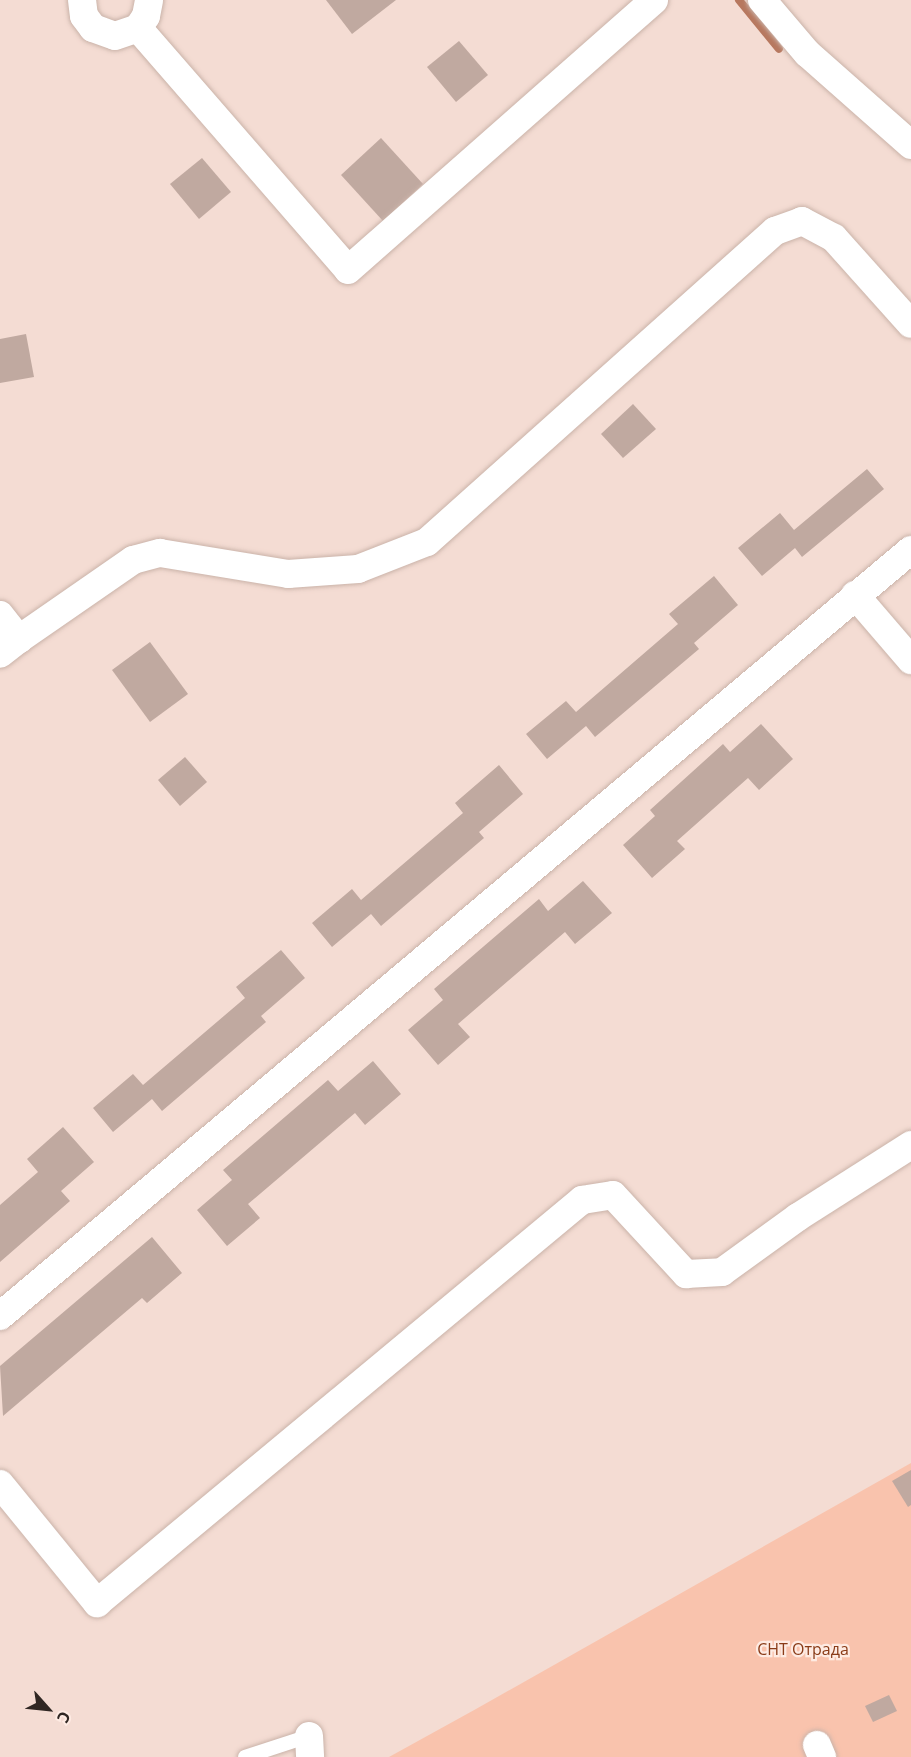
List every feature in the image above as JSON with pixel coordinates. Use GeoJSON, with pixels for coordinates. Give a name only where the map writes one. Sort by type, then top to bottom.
{"type":"FeatureCollection","features":[{"type":"Feature","properties":{"kind":"street"},"geometry":{"type":"LineString","coordinates":[[82,0],[84,16],[102,34],[115,36],[138,28],[146,16],[149,0]]}},
{"type":"Feature","properties":{"kind":"street"},"geometry":{"type":"LineString","coordinates":[[138,28],[348,270],[654,0]]}},
{"type":"Feature","properties":{"kind":"street"},"geometry":{"type":"LineString","coordinates":[[762,0],[807,53],[911,145]]}},
{"type":"Feature","properties":{"kind":"street"},"geometry":{"type":"LineString","coordinates":[[0,615],[10,647],[133,560],[160,553],[288,574],[358,569],[427,542],[775,231],[802,221],[834,238],[911,324]]}},
{"type":"Feature","properties":{"kind":"street"},"geometry":{"type":"LineString","coordinates":[[0,1316],[911,550]]}},
{"type":"Feature","properties":{"kind":"street"},"geometry":{"type":"LineString","coordinates":[[855,595],[911,660]]}},
{"type":"Feature","properties":{"kind":"street"},"geometry":{"type":"LineString","coordinates":[[0,1484],[97,1603],[582,1200],[613,1195],[686,1274],[722,1272],[798,1217],[911,1145]]}},
{"type":"Feature","properties":{"kind":"lane"},"geometry":{"type":"LineString","coordinates":[[246,1757],[310,1746]]}},
{"type":"Feature","properties":{"kind":"green space","name":"СНТ Отрада"},"geometry":{"type":"Polygon","coordinates":[[[911,1463],[911,1757],[389,1757],[476,1709],[911,1463]]]}},
{"type":"Feature","properties":{"kind":"building"},"geometry":{"type":"Polygon","coordinates":[[[326,0],[396,0],[352,34],[326,0]]]}},
{"type":"Feature","properties":{"kind":"building"},"geometry":{"type":"Polygon","coordinates":[[[459,41],[488,75],[456,102],[427,67],[459,41]]]}},
{"type":"Feature","properties":{"kind":"building"},"geometry":{"type":"Polygon","coordinates":[[[381,138],[423,184],[383,221],[341,175],[381,138]]]}},
{"type":"Feature","properties":{"kind":"building"},"geometry":{"type":"Polygon","coordinates":[[[202,158],[231,192],[199,219],[170,184],[202,158]]]}},
{"type":"Feature","properties":{"kind":"building"},"geometry":{"type":"Polygon","coordinates":[[[26,334],[34,377],[0,383],[0,339],[26,334]]]}},
{"type":"Feature","properties":{"kind":"building"},"geometry":{"type":"Polygon","coordinates":[[[633,404],[656,429],[623,458],[601,434],[633,404]]]}},
{"type":"Feature","properties":{"kind":"building"},"geometry":{"type":"Polygon","coordinates":[[[867,469],[884,489],[802,557],[795,548],[762,576],[738,548],[780,513],[794,530],[867,469]]]}},
{"type":"Feature","properties":{"kind":"building"},"geometry":{"type":"Polygon","coordinates":[[[714,576],[738,605],[694,643],[699,649],[595,737],[586,726],[547,759],[526,734],[566,701],[576,712],[678,624],[669,614],[714,576]]]}},
{"type":"Feature","properties":{"kind":"building"},"geometry":{"type":"Polygon","coordinates":[[[150,642],[188,694],[150,722],[112,670],[150,642]]]}},
{"type":"Feature","properties":{"kind":"building"},"geometry":{"type":"Polygon","coordinates":[[[761,724],[793,759],[759,790],[748,778],[677,841],[685,849],[652,878],[623,845],[655,816],[650,810],[723,744],[730,752],[761,724]]]}},
{"type":"Feature","properties":{"kind":"building"},"geometry":{"type":"Polygon","coordinates":[[[185,757],[207,782],[180,806],[158,780],[185,757]]]}},
{"type":"Feature","properties":{"kind":"building"},"geometry":{"type":"Polygon","coordinates":[[[499,765],[523,794],[479,832],[484,838],[381,926],[371,914],[332,947],[312,923],[352,889],[361,900],[463,813],[455,803],[499,765]]]}},
{"type":"Feature","properties":{"kind":"building"},"geometry":{"type":"Polygon","coordinates":[[[583,881],[612,913],[575,944],[565,932],[458,1024],[470,1037],[438,1065],[408,1030],[443,1000],[434,989],[539,899],[548,911],[583,881]]]}},
{"type":"Feature","properties":{"kind":"building"},"geometry":{"type":"Polygon","coordinates":[[[281,950],[305,978],[261,1016],[266,1022],[162,1111],[152,1099],[113,1132],[93,1108],[133,1074],[143,1085],[245,998],[236,987],[281,950]]]}},
{"type":"Feature","properties":{"kind":"building"},"geometry":{"type":"Polygon","coordinates":[[[373,1061],[401,1094],[365,1125],[355,1113],[248,1204],[260,1218],[227,1246],[197,1210],[232,1180],[223,1170],[328,1080],[338,1091],[373,1061]]]}},
{"type":"Feature","properties":{"kind":"building"},"geometry":{"type":"Polygon","coordinates":[[[63,1127],[94,1162],[61,1191],[70,1201],[0,1262],[0,1205],[38,1172],[27,1159],[63,1127]]]}},
{"type":"Feature","properties":{"kind":"building"},"geometry":{"type":"Polygon","coordinates":[[[152,1237],[182,1273],[147,1303],[142,1298],[3,1416],[0,1366],[152,1237]]]}},
{"type":"Feature","properties":{"kind":"building"},"geometry":{"type":"Polygon","coordinates":[[[911,1470],[911,1505],[908,1507],[892,1481],[911,1470]]]}},
{"type":"Feature","properties":{"kind":"building"},"geometry":{"type":"Polygon","coordinates":[[[889,1695],[897,1711],[873,1722],[865,1706],[889,1695]]]}},
{"type":"Feature","properties":{"kind":"waterway"},"geometry":{"type":"LineString","coordinates":[[739,0],[779,49]]}}]}
